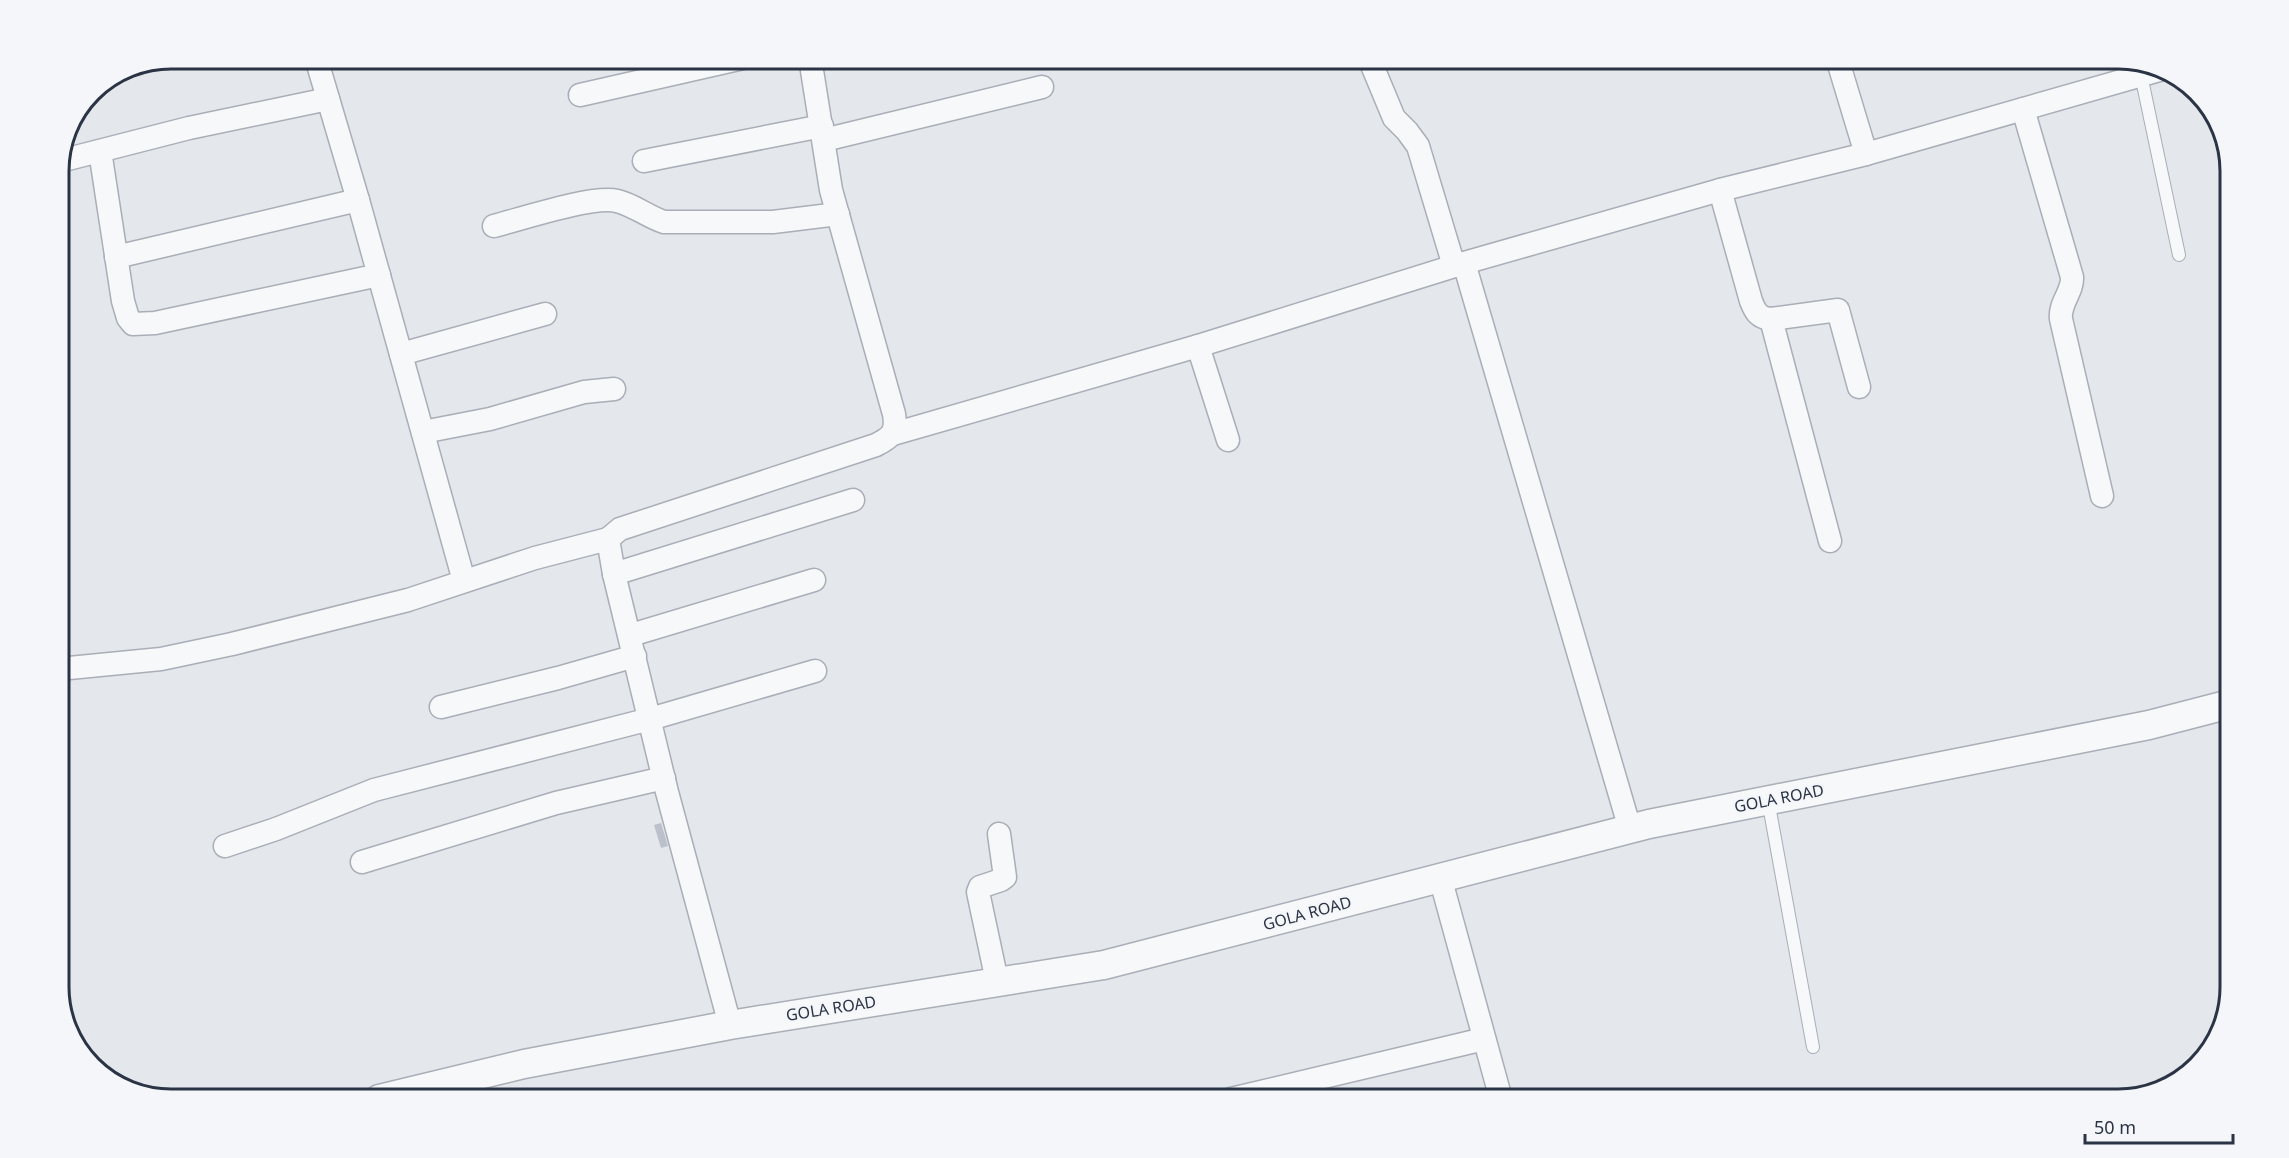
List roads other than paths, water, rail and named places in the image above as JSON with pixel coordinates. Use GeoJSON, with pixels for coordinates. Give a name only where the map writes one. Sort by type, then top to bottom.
{"type":"FeatureCollection","features":[{"type":"Feature","properties":{"kind":"street"},"geometry":{"type":"LineString","coordinates":[[319,69],[464,581]]}},
{"type":"Feature","properties":{"kind":"street"},"geometry":{"type":"LineString","coordinates":[[580,95],[695,69]]}},
{"type":"Feature","properties":{"kind":"street"},"geometry":{"type":"LineString","coordinates":[[812,69],[831,190],[894,414],[896,427],[893,434]]}},
{"type":"Feature","properties":{"kind":"street"},"geometry":{"type":"LineString","coordinates":[[1374,69],[1394,118],[1418,146],[1459,265],[1630,829]]}},
{"type":"Feature","properties":{"kind":"street"},"geometry":{"type":"LineString","coordinates":[[1840,69],[1866,154]]}},
{"type":"Feature","properties":{"kind":"street"},"geometry":{"type":"LineString","coordinates":[[69,668],[161,659],[232,644],[408,600],[536,558],[608,539],[620,529],[876,445],[893,434],[1198,346],[1459,265],[1720,190],[1866,154],[2148,73]]}},
{"type":"Feature","properties":{"kind":"street"},"geometry":{"type":"LineString","coordinates":[[644,160],[823,133],[1042,87]]}},
{"type":"Feature","properties":{"kind":"street"},"geometry":{"type":"LineString","coordinates":[[70,159],[189,128],[328,99]]}},
{"type":"Feature","properties":{"kind":"street"},"geometry":{"type":"LineString","coordinates":[[2023,109],[2072,277],[2071,288],[2062,307],[2061,319],[2102,496]]}},
{"type":"Feature","properties":{"kind":"street"},"geometry":{"type":"LineString","coordinates":[[100,151],[116,258],[128,318],[134,324],[141,325],[237,307],[379,275]]}},
{"type":"Feature","properties":{"kind":"street"},"geometry":{"type":"LineString","coordinates":[[1720,190],[1754,309],[1760,317],[1770,319],[1838,310],[1859,387]]}},
{"type":"Feature","properties":{"kind":"street"},"geometry":{"type":"LineString","coordinates":[[116,258],[358,200]]}},
{"type":"Feature","properties":{"kind":"street"},"geometry":{"type":"LineString","coordinates":[[494,226],[589,202],[610,200],[620,202],[664,222],[773,222],[838,214]]}},
{"type":"Feature","properties":{"kind":"street"},"geometry":{"type":"LineString","coordinates":[[401,354],[545,314]]}},
{"type":"Feature","properties":{"kind":"street"},"geometry":{"type":"LineString","coordinates":[[1770,319],[1830,541]]}},
{"type":"Feature","properties":{"kind":"street"},"geometry":{"type":"LineString","coordinates":[[1198,346],[1228,440]]}},
{"type":"Feature","properties":{"kind":"street"},"geometry":{"type":"LineString","coordinates":[[423,432],[490,419],[584,393],[614,389]]}},
{"type":"Feature","properties":{"kind":"street"},"geometry":{"type":"LineString","coordinates":[[614,574],[853,500]]}},
{"type":"Feature","properties":{"kind":"street"},"geometry":{"type":"LineString","coordinates":[[608,539],[614,574],[664,778],[730,1025]]}},
{"type":"Feature","properties":{"kind":"street"},"geometry":{"type":"LineString","coordinates":[[441,707],[558,678],[633,646],[814,580]]}},
{"type":"Feature","properties":{"kind":"street"},"geometry":{"type":"LineString","coordinates":[[225,846],[276,829],[374,789],[650,719],[815,671]]}},
{"type":"Feature","properties":{"kind":"street","name":"GOLA ROAD"},"geometry":{"type":"LineString","coordinates":[[424,1089],[524,1064],[730,1025],[1104,965],[1166,951],[1440,877],[1630,829],[2149,725],[2220,707]]}},
{"type":"Feature","properties":{"kind":"street"},"geometry":{"type":"LineString","coordinates":[[362,862],[556,803],[664,778]]}},
{"type":"Feature","properties":{"kind":"street"},"geometry":{"type":"LineString","coordinates":[[997,981],[978,892],[980,887],[1005,877],[999,834]]}},
{"type":"Feature","properties":{"kind":"street"},"geometry":{"type":"LineString","coordinates":[[1440,877],[1498,1089]]}},
{"type":"Feature","properties":{"kind":"street"},"geometry":{"type":"LineString","coordinates":[[1277,1089],[1484,1039]]}},
{"type":"Feature","properties":{"kind":"lane"},"geometry":{"type":"LineString","coordinates":[[2141,75],[2180,255]]}},
{"type":"Feature","properties":{"kind":"lane"},"geometry":{"type":"LineString","coordinates":[[1768,800],[1813,1047]]}}]}
